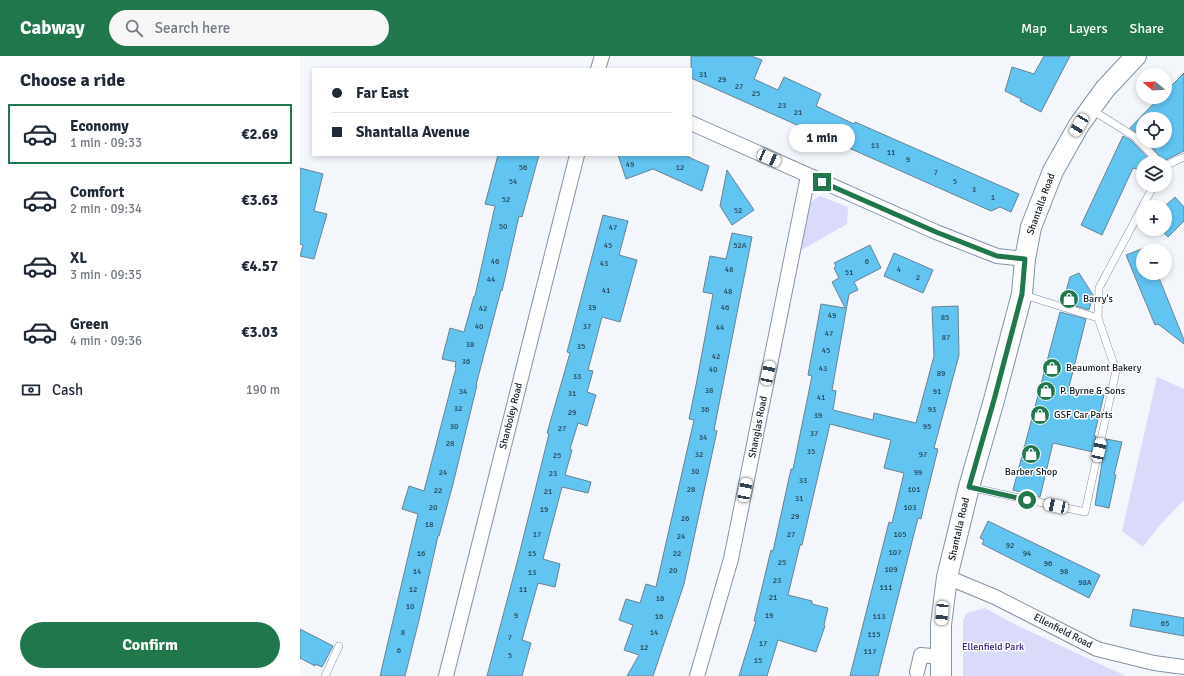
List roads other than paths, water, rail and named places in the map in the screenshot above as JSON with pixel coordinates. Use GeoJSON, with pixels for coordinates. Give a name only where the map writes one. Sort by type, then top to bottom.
{"type":"FeatureCollection","features":[{"type":"Feature","properties":{"kind":"street"},"geometry":{"type":"LineString","coordinates":[[598,68],[602,56]]}},
{"type":"Feature","properties":{"kind":"street","name":"Shantalla Road"},"geometry":{"type":"LineString","coordinates":[[917,672],[921,655],[941,666],[941,625],[947,577],[969,487],[1022,294],[1025,259],[1031,226],[1053,171],[1079,125],[1105,89],[1135,56]]}},
{"type":"Feature","properties":{"kind":"street"},"geometry":{"type":"LineString","coordinates":[[692,123],[936,232],[997,256],[1025,259]]}},
{"type":"Feature","properties":{"kind":"street","name":"Shanboley Road"},"geometry":{"type":"LineString","coordinates":[[446,676],[577,156]]}},
{"type":"Feature","properties":{"kind":"street","name":"Shanglas Road"},"geometry":{"type":"LineString","coordinates":[[697,676],[731,559],[808,176]]}},
{"type":"Feature","properties":{"kind":"street","name":"Ellenfield Road"},"geometry":{"type":"LineString","coordinates":[[947,577],[995,597],[1097,649],[1154,663],[1184,667]]}},
{"type":"Feature","properties":{"kind":"lane"},"geometry":{"type":"LineString","coordinates":[[1090,109],[1135,137],[1153,156]]}},
{"type":"Feature","properties":{"kind":"lane"},"geometry":{"type":"LineString","coordinates":[[1172,163],[1184,157]]}},
{"type":"Feature","properties":{"kind":"lane"},"geometry":{"type":"LineString","coordinates":[[969,487],[1085,512],[1116,372],[1098,318],[1099,288],[1150,192]]}},
{"type":"Feature","properties":{"kind":"lane"},"geometry":{"type":"LineString","coordinates":[[1022,294],[1098,318]]}},
{"type":"Feature","properties":{"kind":"lane"},"geometry":{"type":"LineString","coordinates":[[325,676],[339,646]]}},
{"type":"Feature","properties":{"kind":"place","name":"Barry's"},"geometry":{"type":"Point","coordinates":[1069,299]}},
{"type":"Feature","properties":{"kind":"place","name":"Beaumont Bakery"},"geometry":{"type":"Point","coordinates":[1052,368]}},
{"type":"Feature","properties":{"kind":"place","name":"P. Byrne & Sons"},"geometry":{"type":"Point","coordinates":[1046,391]}},
{"type":"Feature","properties":{"kind":"place","name":"GSF Car Parts"},"geometry":{"type":"Point","coordinates":[1040,415]}},
{"type":"Feature","properties":{"kind":"place","name":"Barber Shop"},"geometry":{"type":"Point","coordinates":[1031,454]}},
{"type":"Feature","properties":{"kind":"park label","name":"Ellenfield Park"},"geometry":{"type":"Point","coordinates":[993,647]}}]}
